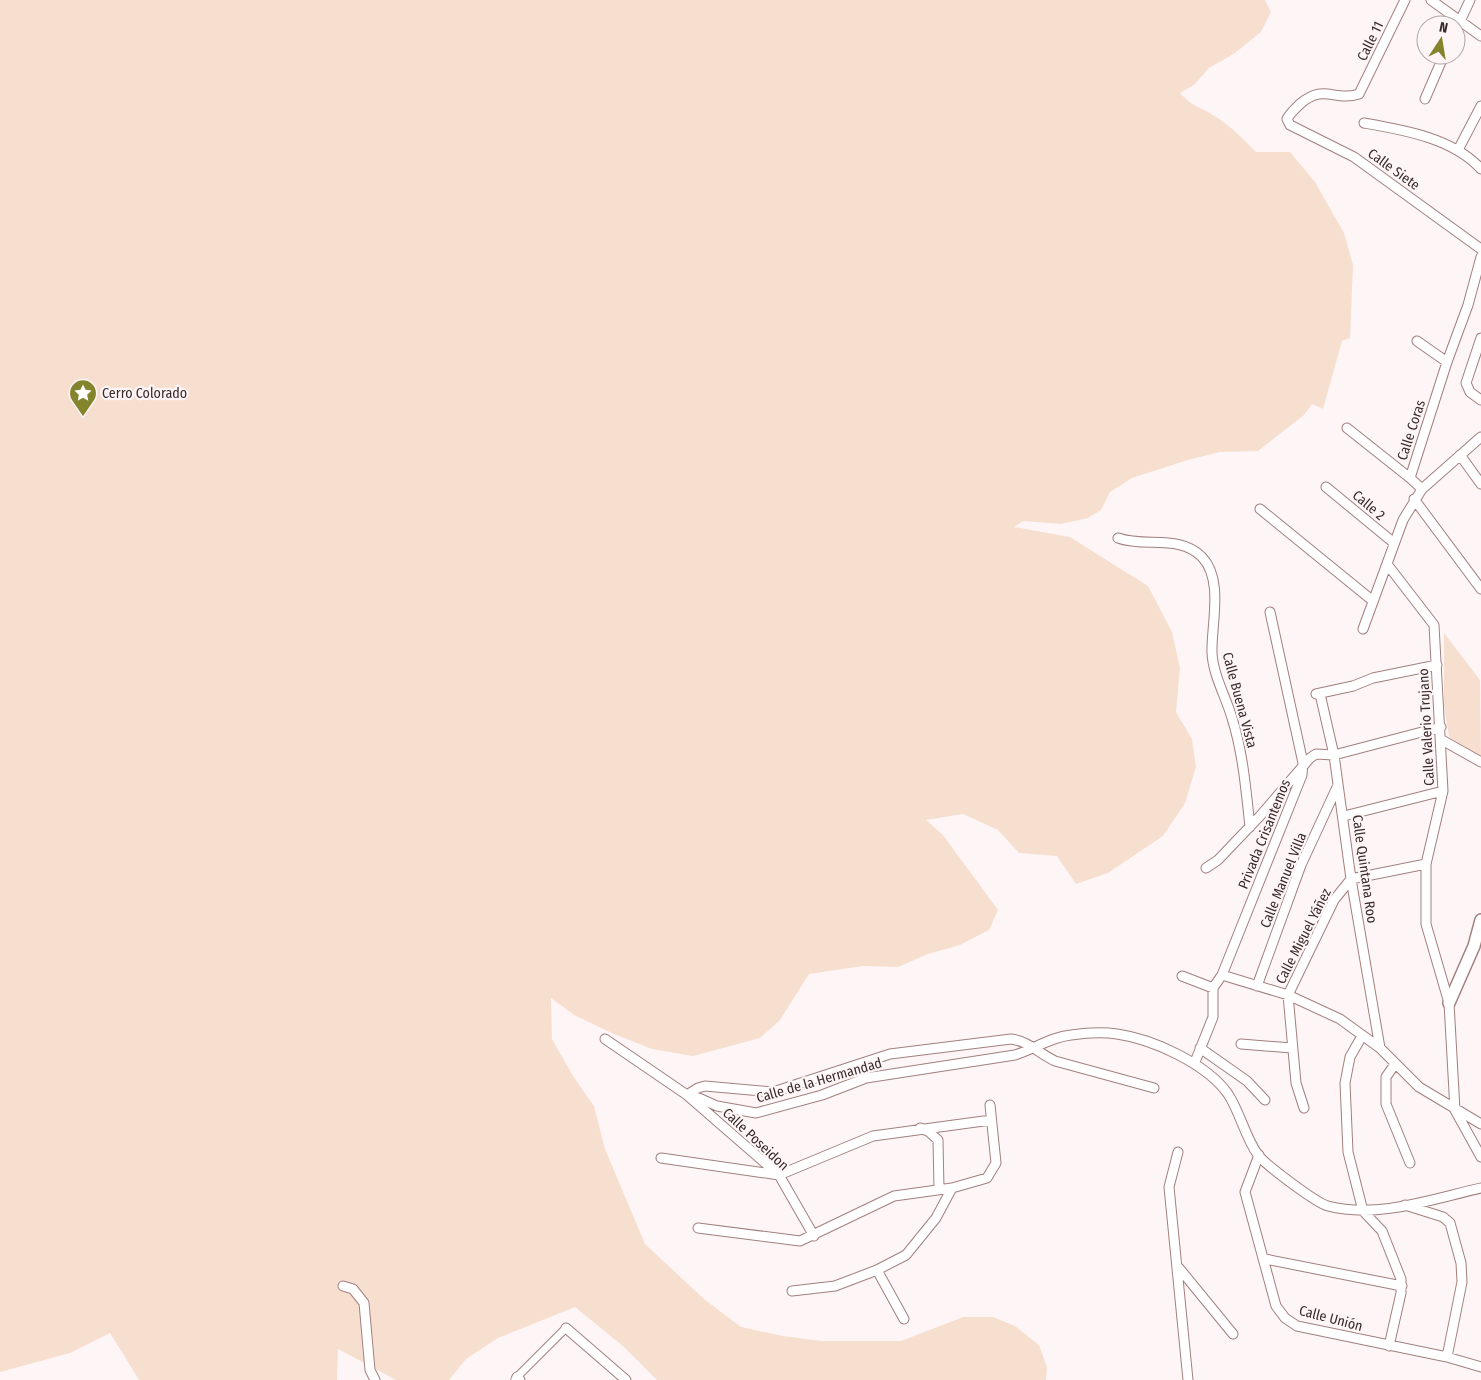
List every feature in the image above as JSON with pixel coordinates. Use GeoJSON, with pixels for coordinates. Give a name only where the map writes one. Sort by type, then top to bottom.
{"type":"FeatureCollection","features":[{"type":"Feature","properties":{"kind":"street","name":"Calle 11"},"geometry":{"type":"LineString","coordinates":[[1287,119],[1290,113],[1310,95],[1319,93],[1349,97],[1359,94],[1405,0]]}},
{"type":"Feature","properties":{"kind":"street"},"geometry":{"type":"LineString","coordinates":[[1431,0],[1453,15]]}},
{"type":"Feature","properties":{"kind":"street"},"geometry":{"type":"LineString","coordinates":[[1462,15],[1470,0]]}},
{"type":"Feature","properties":{"kind":"street"},"geometry":{"type":"LineString","coordinates":[[1466,25],[1481,36]]}},
{"type":"Feature","properties":{"kind":"street"},"geometry":{"type":"LineString","coordinates":[[1424,99],[1439,65]]}},
{"type":"Feature","properties":{"kind":"street"},"geometry":{"type":"LineString","coordinates":[[1458,150],[1481,106]]}},
{"type":"Feature","properties":{"kind":"street","name":"Calle Siete"},"geometry":{"type":"LineString","coordinates":[[1287,119],[1290,125],[1354,157],[1481,249]]}},
{"type":"Feature","properties":{"kind":"street"},"geometry":{"type":"LineString","coordinates":[[1364,123],[1404,130],[1458,150],[1470,156],[1481,169]]}},
{"type":"Feature","properties":{"kind":"street","name":"Calle Coras"},"geometry":{"type":"LineString","coordinates":[[1422,489],[1410,478],[1447,362],[1468,305],[1481,257]]}},
{"type":"Feature","properties":{"kind":"street"},"geometry":{"type":"LineString","coordinates":[[1481,338],[1466,383],[1466,388],[1481,400]]}},
{"type":"Feature","properties":{"kind":"street"},"geometry":{"type":"LineString","coordinates":[[1417,341],[1447,362]]}},
{"type":"Feature","properties":{"kind":"street"},"geometry":{"type":"LineString","coordinates":[[1347,428],[1410,478]]}},
{"type":"Feature","properties":{"kind":"street"},"geometry":{"type":"LineString","coordinates":[[1363,629],[1402,520],[1414,499],[1422,489],[1481,436]]}},
{"type":"Feature","properties":{"kind":"street"},"geometry":{"type":"LineString","coordinates":[[1460,455],[1481,484]]}},
{"type":"Feature","properties":{"kind":"street","name":"Calle 2"},"geometry":{"type":"LineString","coordinates":[[1326,487],[1394,543]]}},
{"type":"Feature","properties":{"kind":"street"},"geometry":{"type":"LineString","coordinates":[[1414,499],[1481,589]]}},
{"type":"Feature","properties":{"kind":"street"},"geometry":{"type":"LineString","coordinates":[[1260,509],[1373,601]]}},
{"type":"Feature","properties":{"kind":"street","name":"Calle Buena Vista"},"geometry":{"type":"LineString","coordinates":[[1118,538],[1178,544],[1197,553],[1209,569],[1216,600],[1212,660],[1233,719],[1246,784],[1250,827]]}},
{"type":"Feature","properties":{"kind":"street","name":"Calle Valerio Trujano"},"geometry":{"type":"LineString","coordinates":[[1387,564],[1434,625],[1442,740],[1443,791],[1426,864],[1426,924],[1449,1003],[1455,1110]]}},
{"type":"Feature","properties":{"kind":"street","name":"Privada Crisantemos"},"geometry":{"type":"LineString","coordinates":[[1222,975],[1300,783],[1303,763],[1270,612]]}},
{"type":"Feature","properties":{"kind":"street","name":"Calle Quintana Roo"},"geometry":{"type":"LineString","coordinates":[[1380,1048],[1351,879],[1344,816],[1334,755],[1317,694],[1353,686],[1374,678],[1436,665]]}},
{"type":"Feature","properties":{"kind":"street"},"geometry":{"type":"LineString","coordinates":[[1206,868],[1218,860],[1250,827],[1272,803],[1303,763],[1316,754],[1334,755],[1441,727]]}},
{"type":"Feature","properties":{"kind":"street"},"geometry":{"type":"LineString","coordinates":[[1442,740],[1481,762]]}},
{"type":"Feature","properties":{"kind":"street","name":"Calle Manuel Villa"},"geometry":{"type":"LineString","coordinates":[[1256,986],[1301,865],[1338,785]]}},
{"type":"Feature","properties":{"kind":"street"},"geometry":{"type":"LineString","coordinates":[[1344,816],[1443,791]]}},
{"type":"Feature","properties":{"kind":"street"},"geometry":{"type":"LineString","coordinates":[[1351,879],[1426,864]]}},
{"type":"Feature","properties":{"kind":"street","name":"Calle Miguel Yáñez"},"geometry":{"type":"LineString","coordinates":[[1288,995],[1334,900],[1351,879]]}},
{"type":"Feature","properties":{"kind":"street"},"geometry":{"type":"LineString","coordinates":[[1449,1003],[1477,949],[1481,920]]}},
{"type":"Feature","properties":{"kind":"street"},"geometry":{"type":"LineString","coordinates":[[1481,1124],[1419,1088],[1380,1048],[1340,1019],[1288,995],[1222,975],[1213,988],[1213,1017],[1194,1062],[1227,1093],[1259,1155],[1318,1202],[1327,1206],[1364,1211],[1405,1205],[1481,1188]]}},
{"type":"Feature","properties":{"kind":"street"},"geometry":{"type":"LineString","coordinates":[[1182,976],[1213,988]]}},
{"type":"Feature","properties":{"kind":"street"},"geometry":{"type":"LineString","coordinates":[[1288,995],[1298,1095],[1304,1108]]}},
{"type":"Feature","properties":{"kind":"street","name":"Calle de la Hermandad"},"geometry":{"type":"LineString","coordinates":[[690,1097],[699,1098],[717,1106],[756,1113],[822,1095],[866,1078],[1015,1055],[1034,1049],[1042,1043],[1071,1035],[1115,1033],[1134,1037],[1194,1062]]}},
{"type":"Feature","properties":{"kind":"street"},"geometry":{"type":"LineString","coordinates":[[1362,1036],[1350,1057],[1345,1083],[1348,1152],[1364,1211],[1382,1231],[1401,1279],[1402,1286],[1389,1346]]}},
{"type":"Feature","properties":{"kind":"street"},"geometry":{"type":"LineString","coordinates":[[605,1039],[690,1097],[698,1088],[705,1086],[773,1092],[890,1054],[1011,1039],[1020,1040],[1055,1061],[1154,1088]]}},
{"type":"Feature","properties":{"kind":"street"},"geometry":{"type":"LineString","coordinates":[[1242,1044],[1292,1048]]}},
{"type":"Feature","properties":{"kind":"street"},"geometry":{"type":"LineString","coordinates":[[1200,1048],[1247,1081],[1265,1100]]}},
{"type":"Feature","properties":{"kind":"street"},"geometry":{"type":"LineString","coordinates":[[926,1050],[930,1067]]}},
{"type":"Feature","properties":{"kind":"street"},"geometry":{"type":"LineString","coordinates":[[1396,1064],[1386,1078],[1386,1104],[1410,1163]]}},
{"type":"Feature","properties":{"kind":"street","name":"Calle Poseidon"},"geometry":{"type":"LineString","coordinates":[[690,1097],[779,1175],[814,1236]]}},
{"type":"Feature","properties":{"kind":"street"},"geometry":{"type":"LineString","coordinates":[[698,1228],[800,1241],[814,1236],[894,1196],[952,1188],[987,1178],[996,1163],[990,1105]]}},
{"type":"Feature","properties":{"kind":"street"},"geometry":{"type":"LineString","coordinates":[[1455,1110],[1481,1157]]}},
{"type":"Feature","properties":{"kind":"street"},"geometry":{"type":"LineString","coordinates":[[661,1158],[779,1175],[873,1136],[920,1128],[992,1120]]}},
{"type":"Feature","properties":{"kind":"street"},"geometry":{"type":"LineString","coordinates":[[920,1128],[934,1135],[938,1140],[939,1189]]}},
{"type":"Feature","properties":{"kind":"street"},"geometry":{"type":"LineString","coordinates":[[1178,1152],[1169,1181],[1179,1268],[1188,1380]]}},
{"type":"Feature","properties":{"kind":"street","name":"Calle Unión"},"geometry":{"type":"LineString","coordinates":[[1259,1155],[1245,1192],[1265,1259],[1276,1306],[1285,1318],[1297,1326],[1447,1357],[1481,1367]]}},
{"type":"Feature","properties":{"kind":"street"},"geometry":{"type":"LineString","coordinates":[[792,1291],[835,1286],[877,1270],[906,1255],[936,1218],[952,1188]]}},
{"type":"Feature","properties":{"kind":"street"},"geometry":{"type":"LineString","coordinates":[[1405,1205],[1443,1217],[1450,1223],[1461,1263],[1462,1282],[1447,1357]]}},
{"type":"Feature","properties":{"kind":"street"},"geometry":{"type":"LineString","coordinates":[[1265,1259],[1402,1286]]}},
{"type":"Feature","properties":{"kind":"street"},"geometry":{"type":"LineString","coordinates":[[1179,1268],[1233,1334]]}},
{"type":"Feature","properties":{"kind":"street"},"geometry":{"type":"LineString","coordinates":[[877,1270],[904,1319]]}},
{"type":"Feature","properties":{"kind":"street"},"geometry":{"type":"LineString","coordinates":[[343,1286],[353,1289],[364,1303],[370,1370],[375,1380]]}},
{"type":"Feature","properties":{"kind":"street"},"geometry":{"type":"LineString","coordinates":[[518,1379],[566,1328],[626,1380]]}},
{"type":"Feature","properties":{"kind":"shaded area"},"geometry":{"type":"Polygon","coordinates":[[[0,0],[1265,0],[1271,12],[1261,32],[1235,53],[1209,68],[1194,85],[1180,93],[1193,104],[1225,123],[1256,152],[1290,152],[1315,182],[1344,233],[1353,265],[1350,338],[1342,341],[1323,409],[1312,404],[1304,415],[1258,451],[1220,452],[1132,478],[1110,492],[1101,510],[1088,518],[1061,524],[1023,521],[1014,527],[1070,537],[1148,586],[1172,632],[1180,668],[1176,712],[1192,739],[1196,767],[1185,803],[1163,836],[1108,873],[1076,884],[1057,856],[1019,853],[998,830],[963,814],[926,820],[943,835],[998,910],[989,930],[960,945],[928,954],[898,967],[863,966],[809,974],[780,1020],[760,1038],[693,1056],[652,1049],[614,1034],[574,1015],[551,998],[552,1039],[573,1076],[594,1106],[605,1149],[645,1244],[704,1299],[741,1327],[783,1336],[821,1341],[901,1341],[963,1317],[993,1317],[1015,1326],[1039,1345],[1047,1367],[1046,1380],[657,1380],[624,1347],[575,1307],[498,1338],[466,1359],[449,1380],[396,1380],[338,1349],[337,1380],[139,1380],[110,1333],[70,1353],[0,1372],[0,0]]]}},
{"type":"Feature","properties":{"kind":"shaded area"},"geometry":{"type":"Polygon","coordinates":[[[1444,633],[1480,680],[1481,757],[1449,737],[1444,705],[1444,633]]]}},
{"type":"Feature","properties":{"kind":"place","name":"Cerro Colorado"},"geometry":{"type":"Point","coordinates":[83,417]}}]}
